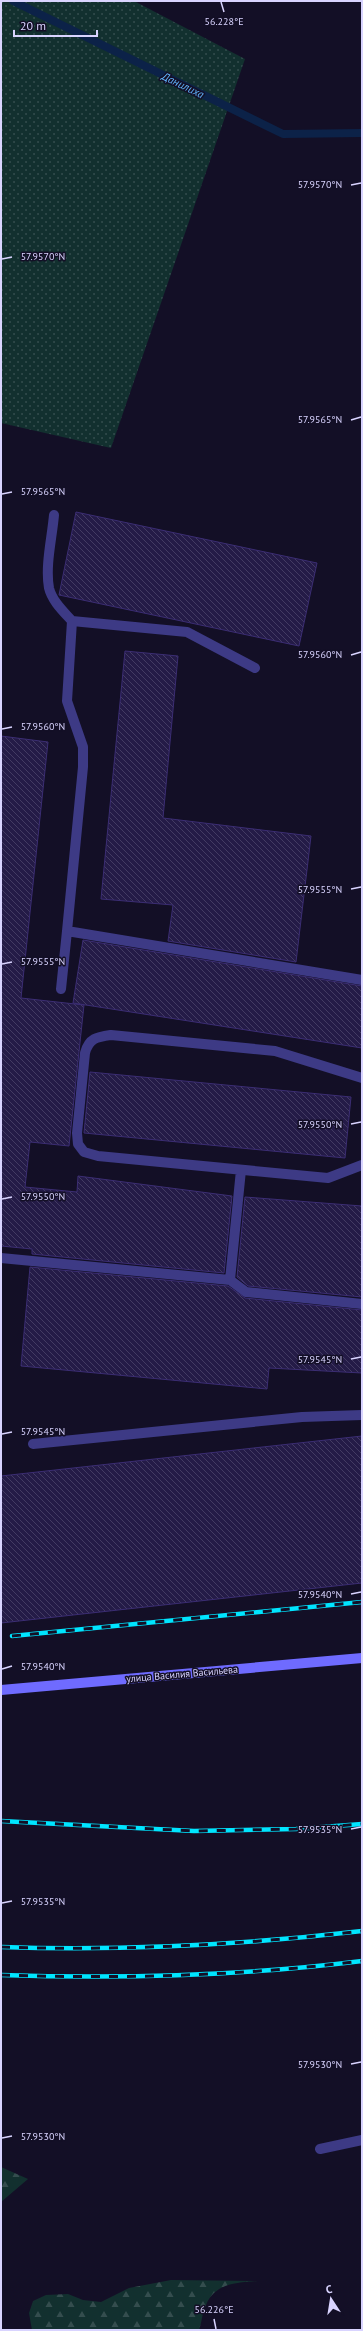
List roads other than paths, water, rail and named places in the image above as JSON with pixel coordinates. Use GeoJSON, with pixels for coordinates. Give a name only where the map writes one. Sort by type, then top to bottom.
{"type":"FeatureCollection","features":[{"type":"Feature","properties":{"kind":"main road","name":"улица Василия Васильева"},"geometry":{"type":"LineString","coordinates":[[1,1690],[362,1658]]}},
{"type":"Feature","properties":{"kind":"lane"},"geometry":{"type":"LineString","coordinates":[[54,515],[48,572],[50,589],[59,606],[72,621],[187,632],[255,668]]}},
{"type":"Feature","properties":{"kind":"lane"},"geometry":{"type":"LineString","coordinates":[[61,989],[83,767],[83,747],[67,701],[66,686],[72,621]]}},
{"type":"Feature","properties":{"kind":"lane"},"geometry":{"type":"LineString","coordinates":[[67,931],[362,980]]}},
{"type":"Feature","properties":{"kind":"lane"},"geometry":{"type":"LineString","coordinates":[[362,1078],[275,1051],[111,1035],[96,1037],[88,1043],[77,1133],[78,1144],[84,1152],[98,1156],[328,1178],[362,1165]]}},
{"type":"Feature","properties":{"kind":"lane"},"geometry":{"type":"LineString","coordinates":[[230,1280],[241,1170]]}},
{"type":"Feature","properties":{"kind":"lane"},"geometry":{"type":"LineString","coordinates":[[1,1258],[230,1280],[246,1292],[362,1304]]}},
{"type":"Feature","properties":{"kind":"lane"},"geometry":{"type":"LineString","coordinates":[[33,1444],[302,1417],[362,1415]]}},
{"type":"Feature","properties":{"kind":"lane"},"geometry":{"type":"LineString","coordinates":[[320,2149],[362,2140]]}},
{"type":"Feature","properties":{"kind":"waterway","name":"Данилиха"},"geometry":{"type":"LineString","coordinates":[[13,1],[283,134],[362,133]]}},
{"type":"Feature","properties":{"kind":"railway"},"geometry":{"type":"LineString","coordinates":[[12,1636],[362,1602]]}},
{"type":"Feature","properties":{"kind":"railway"},"geometry":{"type":"LineString","coordinates":[[1,1821],[194,1831],[296,1829],[362,1824]]}},
{"type":"Feature","properties":{"kind":"railway"},"geometry":{"type":"LineString","coordinates":[[1,1947],[92,1948],[182,1946],[272,1940],[362,1931]]}},
{"type":"Feature","properties":{"kind":"railway"},"geometry":{"type":"LineString","coordinates":[[1,1975],[92,1977],[182,1975],[272,1970],[362,1961]]}}]}
